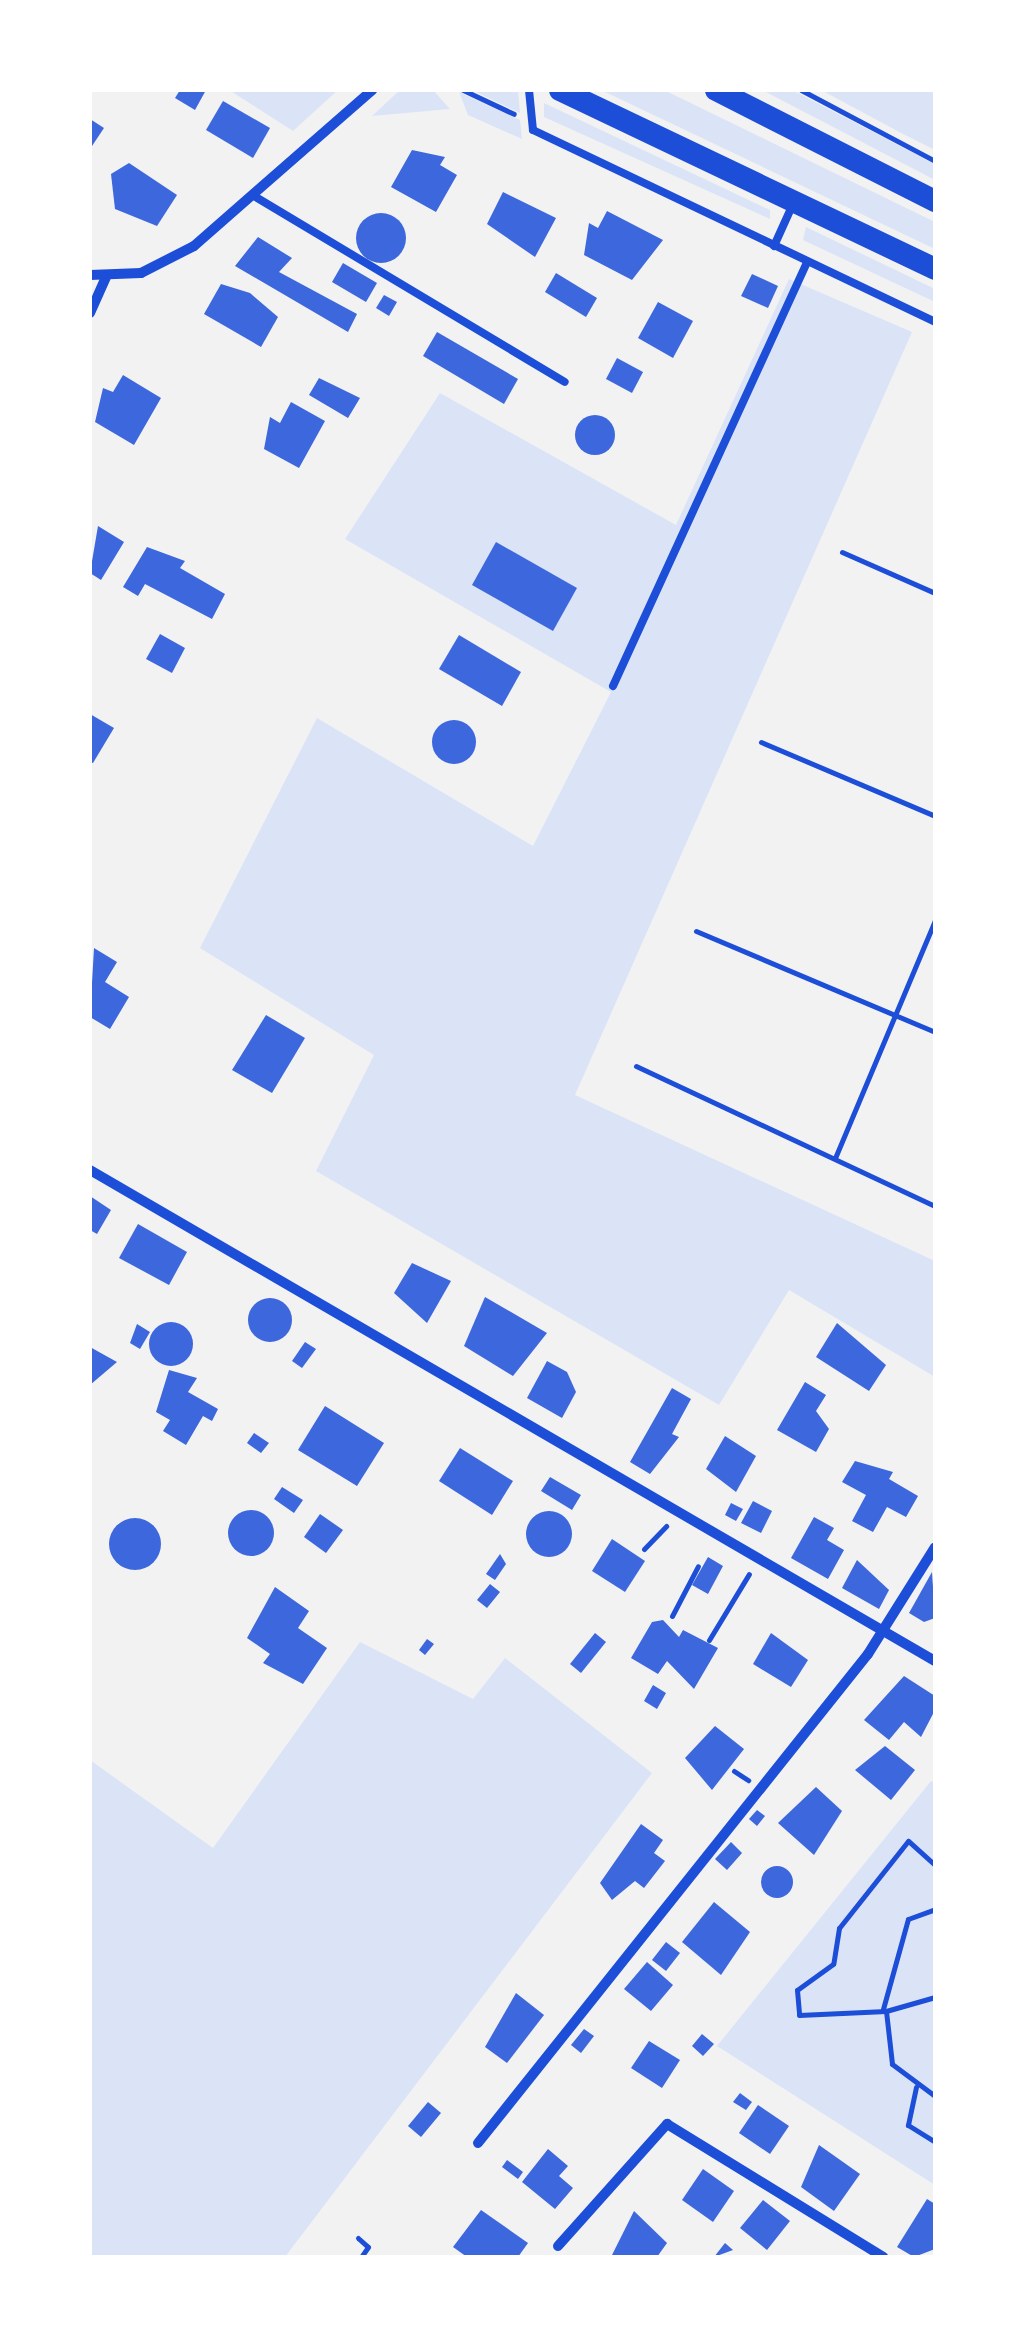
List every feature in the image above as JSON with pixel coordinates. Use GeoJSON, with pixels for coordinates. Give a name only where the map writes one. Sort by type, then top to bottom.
{"type":"FeatureCollection","features":[{"type":"Feature","properties":{"kind":"main road"},"geometry":{"type":"LineString","coordinates":[[560,90],[935,269]]}},
{"type":"Feature","properties":{"kind":"main road"},"geometry":{"type":"LineString","coordinates":[[716,90],[935,201]]}},
{"type":"Feature","properties":{"kind":"street"},"geometry":{"type":"LineString","coordinates":[[90,276],[106,278],[166,263],[254,196],[372,90]]}},
{"type":"Feature","properties":{"kind":"street"},"geometry":{"type":"LineString","coordinates":[[90,313],[106,278]]}},
{"type":"Feature","properties":{"kind":"street"},"geometry":{"type":"LineString","coordinates":[[90,1170],[673,1514],[935,1661]]}},
{"type":"Feature","properties":{"kind":"street"},"geometry":{"type":"LineString","coordinates":[[478,2143],[884,1632],[935,1546]]}},
{"type":"Feature","properties":{"kind":"street"},"geometry":{"type":"LineString","coordinates":[[558,2246],[668,2124],[883,2257]]}},
{"type":"Feature","properties":{"kind":"lane"},"geometry":{"type":"LineString","coordinates":[[529,90],[533,130],[935,322]]}},
{"type":"Feature","properties":{"kind":"lane"},"geometry":{"type":"LineString","coordinates":[[254,196],[565,382]]}},
{"type":"Feature","properties":{"kind":"lane"},"geometry":{"type":"LineString","coordinates":[[774,246],[794,201]]}},
{"type":"Feature","properties":{"kind":"lane"},"geometry":{"type":"LineString","coordinates":[[614,686],[807,262]]}},
{"type":"Feature","properties":{"kind":"path"},"geometry":{"type":"LineString","coordinates":[[463,90],[533,130]]}},
{"type":"Feature","properties":{"kind":"path"},"geometry":{"type":"LineString","coordinates":[[801,90],[935,161]]}},
{"type":"Feature","properties":{"kind":"path"},"geometry":{"type":"LineString","coordinates":[[842,552],[935,593]]}},
{"type":"Feature","properties":{"kind":"path"},"geometry":{"type":"LineString","coordinates":[[761,742],[935,816]]}},
{"type":"Feature","properties":{"kind":"path"},"geometry":{"type":"LineString","coordinates":[[835,1158],[935,920]]}},
{"type":"Feature","properties":{"kind":"path"},"geometry":{"type":"LineString","coordinates":[[696,931],[935,1032]]}},
{"type":"Feature","properties":{"kind":"path"},"geometry":{"type":"LineString","coordinates":[[636,1066],[935,1206]]}},
{"type":"Feature","properties":{"kind":"path"},"geometry":{"type":"LineString","coordinates":[[644,1549],[673,1514]]}},
{"type":"Feature","properties":{"kind":"path"},"geometry":{"type":"LineString","coordinates":[[709,1640],[756,1562]]}},
{"type":"Feature","properties":{"kind":"path"},"geometry":{"type":"LineString","coordinates":[[672,1616],[698,1566]]}},
{"type":"Feature","properties":{"kind":"path"},"geometry":{"type":"LineString","coordinates":[[935,1865],[908,1841],[839,1928],[833,1964],[796,1990],[799,2015],[885,2010],[935,1996]]}},
{"type":"Feature","properties":{"kind":"path"},"geometry":{"type":"LineString","coordinates":[[935,1909],[908,1919],[885,2010],[892,2064],[916,2087],[935,2096]]}},
{"type":"Feature","properties":{"kind":"path"},"geometry":{"type":"LineString","coordinates":[[916,2087],[908,2125],[935,2142]]}},
{"type":"Feature","properties":{"kind":"path"},"geometry":{"type":"LineString","coordinates":[[358,2238],[368,2247],[361,2257]]}},
{"type":"Feature","properties":{"kind":"shaded area"},"geometry":{"type":"Polygon","coordinates":[[[229,90],[338,90],[293,131],[229,90]]]}},
{"type":"Feature","properties":{"kind":"shaded area"},"geometry":{"type":"Polygon","coordinates":[[[400,90],[433,90],[450,109],[372,116],[400,90]]]}},
{"type":"Feature","properties":{"kind":"shaded area"},"geometry":{"type":"Polygon","coordinates":[[[472,90],[518,90],[520,113],[472,90]]]}},
{"type":"Feature","properties":{"kind":"shaded area"},"geometry":{"type":"Polygon","coordinates":[[[601,90],[664,90],[935,222],[935,249],[601,90]]]}},
{"type":"Feature","properties":{"kind":"shaded area"},"geometry":{"type":"Polygon","coordinates":[[[762,90],[792,90],[935,164],[935,180],[762,90]]]}},
{"type":"Feature","properties":{"kind":"shaded area"},"geometry":{"type":"Polygon","coordinates":[[[821,90],[935,90],[935,150],[903,134],[821,90]]]}},
{"type":"Feature","properties":{"kind":"shaded area"},"geometry":{"type":"Polygon","coordinates":[[[459,92],[520,120],[522,139],[468,115],[459,92]]]}},
{"type":"Feature","properties":{"kind":"shaded area"},"geometry":{"type":"Polygon","coordinates":[[[544,103],[770,210],[770,219],[544,117],[544,103]]]}},
{"type":"Feature","properties":{"kind":"shaded area"},"geometry":{"type":"Polygon","coordinates":[[[806,227],[935,289],[935,302],[803,240],[806,227]]]}},
{"type":"Feature","properties":{"kind":"shaded area"},"geometry":{"type":"Polygon","coordinates":[[[789,279],[912,332],[575,1095],[935,1261],[935,1377],[789,1290],[719,1405],[316,1171],[374,1055],[200,948],[317,718],[533,846],[611,692],[345,539],[440,393],[676,525],[789,279]]]}},
{"type":"Feature","properties":{"kind":"shaded area"},"geometry":{"type":"Polygon","coordinates":[[[360,1642],[473,1699],[505,1658],[652,1773],[285,2257],[90,2257],[90,1760],[213,1848],[360,1642]]]}},
{"type":"Feature","properties":{"kind":"shaded area"},"geometry":{"type":"Polygon","coordinates":[[[931,1781],[935,1782],[935,2185],[717,2046],[931,1781]]]}},
{"type":"Feature","properties":{"kind":"building"},"geometry":{"type":"Polygon","coordinates":[[[180,90],[206,90],[195,110],[175,98],[180,90]]]}},
{"type":"Feature","properties":{"kind":"building"},"geometry":{"type":"Polygon","coordinates":[[[223,101],[270,128],[253,158],[206,130],[223,101]]]}},
{"type":"Feature","properties":{"kind":"building"},"geometry":{"type":"Polygon","coordinates":[[[90,119],[104,128],[90,149],[90,119]]]}},
{"type":"Feature","properties":{"kind":"building"},"geometry":{"type":"Polygon","coordinates":[[[412,150],[445,157],[440,165],[457,175],[436,212],[391,187],[412,150]]]}},
{"type":"Feature","properties":{"kind":"building"},"geometry":{"type":"Polygon","coordinates":[[[129,163],[177,195],[157,226],[115,209],[111,174],[129,163]]]}},
{"type":"Feature","properties":{"kind":"building"},"geometry":{"type":"Polygon","coordinates":[[[503,192],[556,218],[535,257],[487,224],[503,192]]]}},
{"type":"Feature","properties":{"kind":"building"},"geometry":{"type":"Polygon","coordinates":[[[607,211],[663,240],[632,280],[584,255],[589,223],[598,228],[607,211]]]}},
{"type":"Feature","properties":{"kind":"building"},"geometry":{"type":"Polygon","coordinates":[[[381,213],[398,221],[406,238],[398,255],[381,263],[364,255],[356,238],[364,221],[381,213]]]}},
{"type":"Feature","properties":{"kind":"building"},"geometry":{"type":"Polygon","coordinates":[[[258,237],[292,258],[279,272],[357,314],[348,332],[235,266],[258,237]]]}},
{"type":"Feature","properties":{"kind":"building"},"geometry":{"type":"Polygon","coordinates":[[[343,263],[377,283],[366,302],[332,282],[343,263]]]}},
{"type":"Feature","properties":{"kind":"building"},"geometry":{"type":"Polygon","coordinates":[[[556,273],[597,298],[586,317],[545,292],[556,273]]]}},
{"type":"Feature","properties":{"kind":"building"},"geometry":{"type":"Polygon","coordinates":[[[752,274],[778,286],[768,308],[741,296],[752,274]]]}},
{"type":"Feature","properties":{"kind":"building"},"geometry":{"type":"Polygon","coordinates":[[[221,284],[250,293],[278,317],[261,347],[204,314],[221,284]]]}},
{"type":"Feature","properties":{"kind":"building"},"geometry":{"type":"Polygon","coordinates":[[[384,295],[397,302],[389,316],[376,308],[384,295]]]}},
{"type":"Feature","properties":{"kind":"building"},"geometry":{"type":"Polygon","coordinates":[[[658,302],[693,321],[673,358],[638,338],[658,302]]]}},
{"type":"Feature","properties":{"kind":"building"},"geometry":{"type":"Polygon","coordinates":[[[437,332],[518,379],[504,404],[423,356],[437,332]]]}},
{"type":"Feature","properties":{"kind":"building"},"geometry":{"type":"Polygon","coordinates":[[[617,358],[643,372],[632,393],[606,379],[617,358]]]}},
{"type":"Feature","properties":{"kind":"building"},"geometry":{"type":"Polygon","coordinates":[[[123,375],[161,398],[134,445],[95,422],[103,388],[113,392],[123,375]]]}},
{"type":"Feature","properties":{"kind":"building"},"geometry":{"type":"Polygon","coordinates":[[[319,378],[360,398],[348,418],[309,395],[319,378]]]}},
{"type":"Feature","properties":{"kind":"building"},"geometry":{"type":"Polygon","coordinates":[[[291,402],[325,421],[299,468],[264,449],[270,417],[280,423],[291,402]]]}},
{"type":"Feature","properties":{"kind":"building"},"geometry":{"type":"Polygon","coordinates":[[[595,415],[609,421],[615,435],[609,449],[595,455],[581,449],[575,435],[581,421],[595,415]]]}},
{"type":"Feature","properties":{"kind":"building"},"geometry":{"type":"Polygon","coordinates":[[[98,526],[124,542],[101,580],[90,573],[98,526]]]}},
{"type":"Feature","properties":{"kind":"building"},"geometry":{"type":"Polygon","coordinates":[[[496,542],[577,588],[553,631],[472,585],[496,542]]]}},
{"type":"Feature","properties":{"kind":"building"},"geometry":{"type":"Polygon","coordinates":[[[147,547],[185,561],[180,568],[225,594],[212,619],[145,584],[138,596],[123,587],[147,547]]]}},
{"type":"Feature","properties":{"kind":"building"},"geometry":{"type":"Polygon","coordinates":[[[160,634],[185,648],[172,673],[146,659],[160,634]]]}},
{"type":"Feature","properties":{"kind":"building"},"geometry":{"type":"Polygon","coordinates":[[[459,635],[521,672],[502,706],[439,669],[459,635]]]}},
{"type":"Feature","properties":{"kind":"building"},"geometry":{"type":"Polygon","coordinates":[[[90,714],[114,728],[93,763],[90,762],[90,714]]]}},
{"type":"Feature","properties":{"kind":"building"},"geometry":{"type":"Polygon","coordinates":[[[454,720],[470,726],[476,742],[470,758],[454,764],[438,758],[432,742],[438,726],[454,720]]]}},
{"type":"Feature","properties":{"kind":"building"},"geometry":{"type":"Polygon","coordinates":[[[94,948],[117,962],[105,982],[129,997],[110,1029],[90,1017],[94,948]]]}},
{"type":"Feature","properties":{"kind":"building"},"geometry":{"type":"Polygon","coordinates":[[[266,1015],[305,1038],[272,1093],[232,1070],[266,1015]]]}},
{"type":"Feature","properties":{"kind":"building"},"geometry":{"type":"Polygon","coordinates":[[[90,1196],[111,1210],[97,1234],[90,1230],[90,1196]]]}},
{"type":"Feature","properties":{"kind":"building"},"geometry":{"type":"Polygon","coordinates":[[[138,1224],[187,1252],[169,1285],[119,1258],[138,1224]]]}},
{"type":"Feature","properties":{"kind":"building"},"geometry":{"type":"Polygon","coordinates":[[[412,1263],[451,1281],[427,1323],[394,1293],[412,1263]]]}},
{"type":"Feature","properties":{"kind":"building"},"geometry":{"type":"Polygon","coordinates":[[[485,1297],[547,1333],[513,1376],[464,1346],[485,1297]]]}},
{"type":"Feature","properties":{"kind":"building"},"geometry":{"type":"Polygon","coordinates":[[[270,1298],[286,1304],[292,1320],[286,1336],[270,1342],[254,1336],[248,1320],[254,1304],[270,1298]]]}},
{"type":"Feature","properties":{"kind":"building"},"geometry":{"type":"Polygon","coordinates":[[[171,1322],[187,1328],[193,1344],[187,1360],[171,1366],[155,1360],[149,1344],[155,1328],[171,1322]]]}},
{"type":"Feature","properties":{"kind":"building"},"geometry":{"type":"Polygon","coordinates":[[[837,1323],[886,1365],[869,1391],[816,1357],[837,1323]]]}},
{"type":"Feature","properties":{"kind":"building"},"geometry":{"type":"Polygon","coordinates":[[[137,1324],[150,1332],[140,1349],[130,1343],[137,1324]]]}},
{"type":"Feature","properties":{"kind":"building"},"geometry":{"type":"Polygon","coordinates":[[[305,1342],[316,1349],[302,1368],[292,1361],[305,1342]]]}},
{"type":"Feature","properties":{"kind":"building"},"geometry":{"type":"Polygon","coordinates":[[[90,1347],[117,1362],[90,1385],[90,1347]]]}},
{"type":"Feature","properties":{"kind":"building"},"geometry":{"type":"Polygon","coordinates":[[[547,1361],[567,1372],[576,1392],[562,1418],[527,1398],[547,1361]]]}},
{"type":"Feature","properties":{"kind":"building"},"geometry":{"type":"Polygon","coordinates":[[[169,1370],[197,1378],[188,1392],[218,1409],[212,1421],[203,1416],[186,1445],[163,1431],[170,1420],[156,1412],[169,1370]]]}},
{"type":"Feature","properties":{"kind":"building"},"geometry":{"type":"Polygon","coordinates":[[[805,1382],[826,1395],[816,1411],[829,1429],[816,1452],[777,1430],[805,1382]]]}},
{"type":"Feature","properties":{"kind":"building"},"geometry":{"type":"Polygon","coordinates":[[[672,1388],[691,1399],[672,1434],[679,1437],[650,1474],[630,1462],[672,1388]]]}},
{"type":"Feature","properties":{"kind":"building"},"geometry":{"type":"Polygon","coordinates":[[[325,1406],[384,1443],[357,1486],[298,1450],[325,1406]]]}},
{"type":"Feature","properties":{"kind":"building"},"geometry":{"type":"Polygon","coordinates":[[[254,1433],[269,1443],[261,1453],[247,1443],[254,1433]]]}},
{"type":"Feature","properties":{"kind":"building"},"geometry":{"type":"Polygon","coordinates":[[[725,1436],[756,1456],[736,1492],[706,1469],[725,1436]]]}},
{"type":"Feature","properties":{"kind":"building"},"geometry":{"type":"Polygon","coordinates":[[[460,1448],[513,1481],[492,1515],[439,1481],[460,1448]]]}},
{"type":"Feature","properties":{"kind":"building"},"geometry":{"type":"Polygon","coordinates":[[[855,1461],[893,1472],[889,1479],[918,1496],[906,1517],[887,1507],[873,1532],[852,1521],[866,1495],[842,1482],[855,1461]]]}},
{"type":"Feature","properties":{"kind":"building"},"geometry":{"type":"Polygon","coordinates":[[[550,1477],[581,1495],[572,1510],[541,1491],[550,1477]]]}},
{"type":"Feature","properties":{"kind":"building"},"geometry":{"type":"Polygon","coordinates":[[[282,1487],[303,1500],[294,1513],[274,1499],[282,1487]]]}},
{"type":"Feature","properties":{"kind":"building"},"geometry":{"type":"Polygon","coordinates":[[[753,1501],[772,1511],[761,1533],[741,1523],[753,1501]]]}},
{"type":"Feature","properties":{"kind":"building"},"geometry":{"type":"Polygon","coordinates":[[[731,1503],[743,1509],[736,1521],[725,1515],[731,1503]]]}},
{"type":"Feature","properties":{"kind":"building"},"geometry":{"type":"Polygon","coordinates":[[[251,1510],[267,1517],[274,1533],[267,1549],[251,1556],[235,1549],[228,1533],[235,1517],[251,1510]]]}},
{"type":"Feature","properties":{"kind":"building"},"geometry":{"type":"Polygon","coordinates":[[[549,1511],[565,1518],[572,1534],[565,1550],[549,1557],[533,1550],[526,1534],[533,1518],[549,1511]]]}},
{"type":"Feature","properties":{"kind":"building"},"geometry":{"type":"Polygon","coordinates":[[[320,1514],[343,1530],[326,1553],[304,1537],[320,1514]]]}},
{"type":"Feature","properties":{"kind":"building"},"geometry":{"type":"Polygon","coordinates":[[[814,1517],[834,1528],[827,1540],[844,1550],[828,1579],[791,1558],[814,1517]]]}},
{"type":"Feature","properties":{"kind":"building"},"geometry":{"type":"Polygon","coordinates":[[[135,1518],[153,1526],[161,1544],[153,1562],[135,1570],[117,1562],[109,1544],[117,1526],[135,1518]]]}},
{"type":"Feature","properties":{"kind":"building"},"geometry":{"type":"Polygon","coordinates":[[[612,1539],[645,1561],[625,1592],[592,1571],[612,1539]]]}},
{"type":"Feature","properties":{"kind":"building"},"geometry":{"type":"Polygon","coordinates":[[[500,1554],[506,1564],[495,1580],[486,1574],[500,1554]]]}},
{"type":"Feature","properties":{"kind":"building"},"geometry":{"type":"Polygon","coordinates":[[[708,1557],[723,1566],[708,1594],[692,1585],[708,1557]]]}},
{"type":"Feature","properties":{"kind":"building"},"geometry":{"type":"Polygon","coordinates":[[[857,1560],[889,1590],[879,1609],[842,1588],[857,1560]]]}},
{"type":"Feature","properties":{"kind":"building"},"geometry":{"type":"Polygon","coordinates":[[[932,1572],[935,1618],[924,1622],[909,1613],[932,1572]]]}},
{"type":"Feature","properties":{"kind":"building"},"geometry":{"type":"Polygon","coordinates":[[[490,1584],[500,1592],[487,1608],[477,1600],[490,1584]]]}},
{"type":"Feature","properties":{"kind":"building"},"geometry":{"type":"Polygon","coordinates":[[[275,1587],[309,1611],[298,1628],[327,1648],[303,1684],[263,1663],[270,1654],[247,1638],[275,1587]]]}},
{"type":"Feature","properties":{"kind":"building"},"geometry":{"type":"Polygon","coordinates":[[[663,1620],[679,1637],[683,1630],[718,1648],[694,1689],[667,1661],[658,1674],[631,1658],[652,1622],[663,1620]]]}},
{"type":"Feature","properties":{"kind":"building"},"geometry":{"type":"Polygon","coordinates":[[[595,1633],[606,1642],[581,1673],[570,1664],[595,1633]]]}},
{"type":"Feature","properties":{"kind":"building"},"geometry":{"type":"Polygon","coordinates":[[[771,1633],[808,1660],[791,1687],[753,1664],[771,1633]]]}},
{"type":"Feature","properties":{"kind":"building"},"geometry":{"type":"Polygon","coordinates":[[[427,1639],[434,1644],[425,1655],[419,1650],[427,1639]]]}},
{"type":"Feature","properties":{"kind":"building"},"geometry":{"type":"Polygon","coordinates":[[[904,1676],[935,1696],[935,1710],[921,1737],[904,1722],[889,1740],[864,1720],[904,1676]]]}},
{"type":"Feature","properties":{"kind":"building"},"geometry":{"type":"Polygon","coordinates":[[[653,1685],[666,1693],[657,1709],[644,1701],[653,1685]]]}},
{"type":"Feature","properties":{"kind":"building"},"geometry":{"type":"Polygon","coordinates":[[[715,1726],[744,1749],[712,1790],[685,1758],[715,1726]]]}},
{"type":"Feature","properties":{"kind":"building"},"geometry":{"type":"Polygon","coordinates":[[[885,1746],[915,1770],[891,1800],[855,1770],[885,1746]]]}},
{"type":"Feature","properties":{"kind":"building"},"geometry":{"type":"Polygon","coordinates":[[[816,1787],[842,1811],[814,1855],[778,1823],[816,1787]]]}},
{"type":"Feature","properties":{"kind":"building"},"geometry":{"type":"Polygon","coordinates":[[[757,1810],[765,1816],[757,1826],[749,1819],[757,1810]]]}},
{"type":"Feature","properties":{"kind":"building"},"geometry":{"type":"Polygon","coordinates":[[[641,1824],[663,1840],[654,1853],[665,1861],[644,1888],[635,1881],[612,1900],[600,1883],[641,1824]]]}},
{"type":"Feature","properties":{"kind":"building"},"geometry":{"type":"Polygon","coordinates":[[[731,1842],[742,1853],[727,1870],[715,1859],[731,1842]]]}},
{"type":"Feature","properties":{"kind":"building"},"geometry":{"type":"Polygon","coordinates":[[[777,1866],[788,1871],[793,1882],[788,1893],[777,1898],[766,1893],[761,1882],[766,1871],[777,1866]]]}},
{"type":"Feature","properties":{"kind":"building"},"geometry":{"type":"Polygon","coordinates":[[[714,1902],[750,1932],[721,1975],[682,1942],[714,1902]]]}},
{"type":"Feature","properties":{"kind":"building"},"geometry":{"type":"Polygon","coordinates":[[[666,1942],[680,1953],[666,1971],[652,1960],[666,1942]]]}},
{"type":"Feature","properties":{"kind":"building"},"geometry":{"type":"Polygon","coordinates":[[[647,1962],[673,1985],[651,2011],[624,1989],[647,1962]]]}},
{"type":"Feature","properties":{"kind":"building"},"geometry":{"type":"Polygon","coordinates":[[[516,1993],[544,2015],[507,2063],[485,2047],[516,1993]]]}},
{"type":"Feature","properties":{"kind":"building"},"geometry":{"type":"Polygon","coordinates":[[[584,2029],[594,2036],[581,2053],[571,2045],[584,2029]]]}},
{"type":"Feature","properties":{"kind":"building"},"geometry":{"type":"Polygon","coordinates":[[[702,2034],[714,2044],[703,2056],[692,2046],[702,2034]]]}},
{"type":"Feature","properties":{"kind":"building"},"geometry":{"type":"Polygon","coordinates":[[[649,2041],[680,2060],[662,2088],[631,2068],[649,2041]]]}},
{"type":"Feature","properties":{"kind":"building"},"geometry":{"type":"Polygon","coordinates":[[[740,2093],[752,2102],[746,2110],[733,2102],[740,2093]]]}},
{"type":"Feature","properties":{"kind":"building"},"geometry":{"type":"Polygon","coordinates":[[[428,2102],[441,2113],[421,2137],[408,2126],[428,2102]]]}},
{"type":"Feature","properties":{"kind":"building"},"geometry":{"type":"Polygon","coordinates":[[[758,2105],[789,2126],[770,2154],[739,2133],[758,2105]]]}},
{"type":"Feature","properties":{"kind":"building"},"geometry":{"type":"Polygon","coordinates":[[[819,2145],[860,2174],[834,2211],[801,2187],[819,2145]]]}},
{"type":"Feature","properties":{"kind":"building"},"geometry":{"type":"Polygon","coordinates":[[[548,2149],[568,2166],[559,2176],[573,2188],[555,2209],[522,2182],[548,2149]]]}},
{"type":"Feature","properties":{"kind":"building"},"geometry":{"type":"Polygon","coordinates":[[[507,2160],[523,2172],[518,2179],[502,2167],[507,2160]]]}},
{"type":"Feature","properties":{"kind":"building"},"geometry":{"type":"Polygon","coordinates":[[[703,2169],[734,2191],[713,2222],[682,2200],[703,2169]]]}},
{"type":"Feature","properties":{"kind":"building"},"geometry":{"type":"Polygon","coordinates":[[[927,2199],[935,2204],[935,2249],[914,2257],[897,2247],[927,2199]]]}},
{"type":"Feature","properties":{"kind":"building"},"geometry":{"type":"Polygon","coordinates":[[[763,2200],[790,2221],[767,2250],[740,2228],[763,2200]]]}},
{"type":"Feature","properties":{"kind":"building"},"geometry":{"type":"Polygon","coordinates":[[[481,2210],[528,2243],[518,2257],[467,2257],[453,2247],[481,2210]]]}},
{"type":"Feature","properties":{"kind":"building"},"geometry":{"type":"Polygon","coordinates":[[[634,2211],[667,2243],[657,2257],[611,2257],[634,2211]]]}},
{"type":"Feature","properties":{"kind":"building"},"geometry":{"type":"Polygon","coordinates":[[[725,2243],[733,2250],[714,2257],[725,2243]]]}}]}
